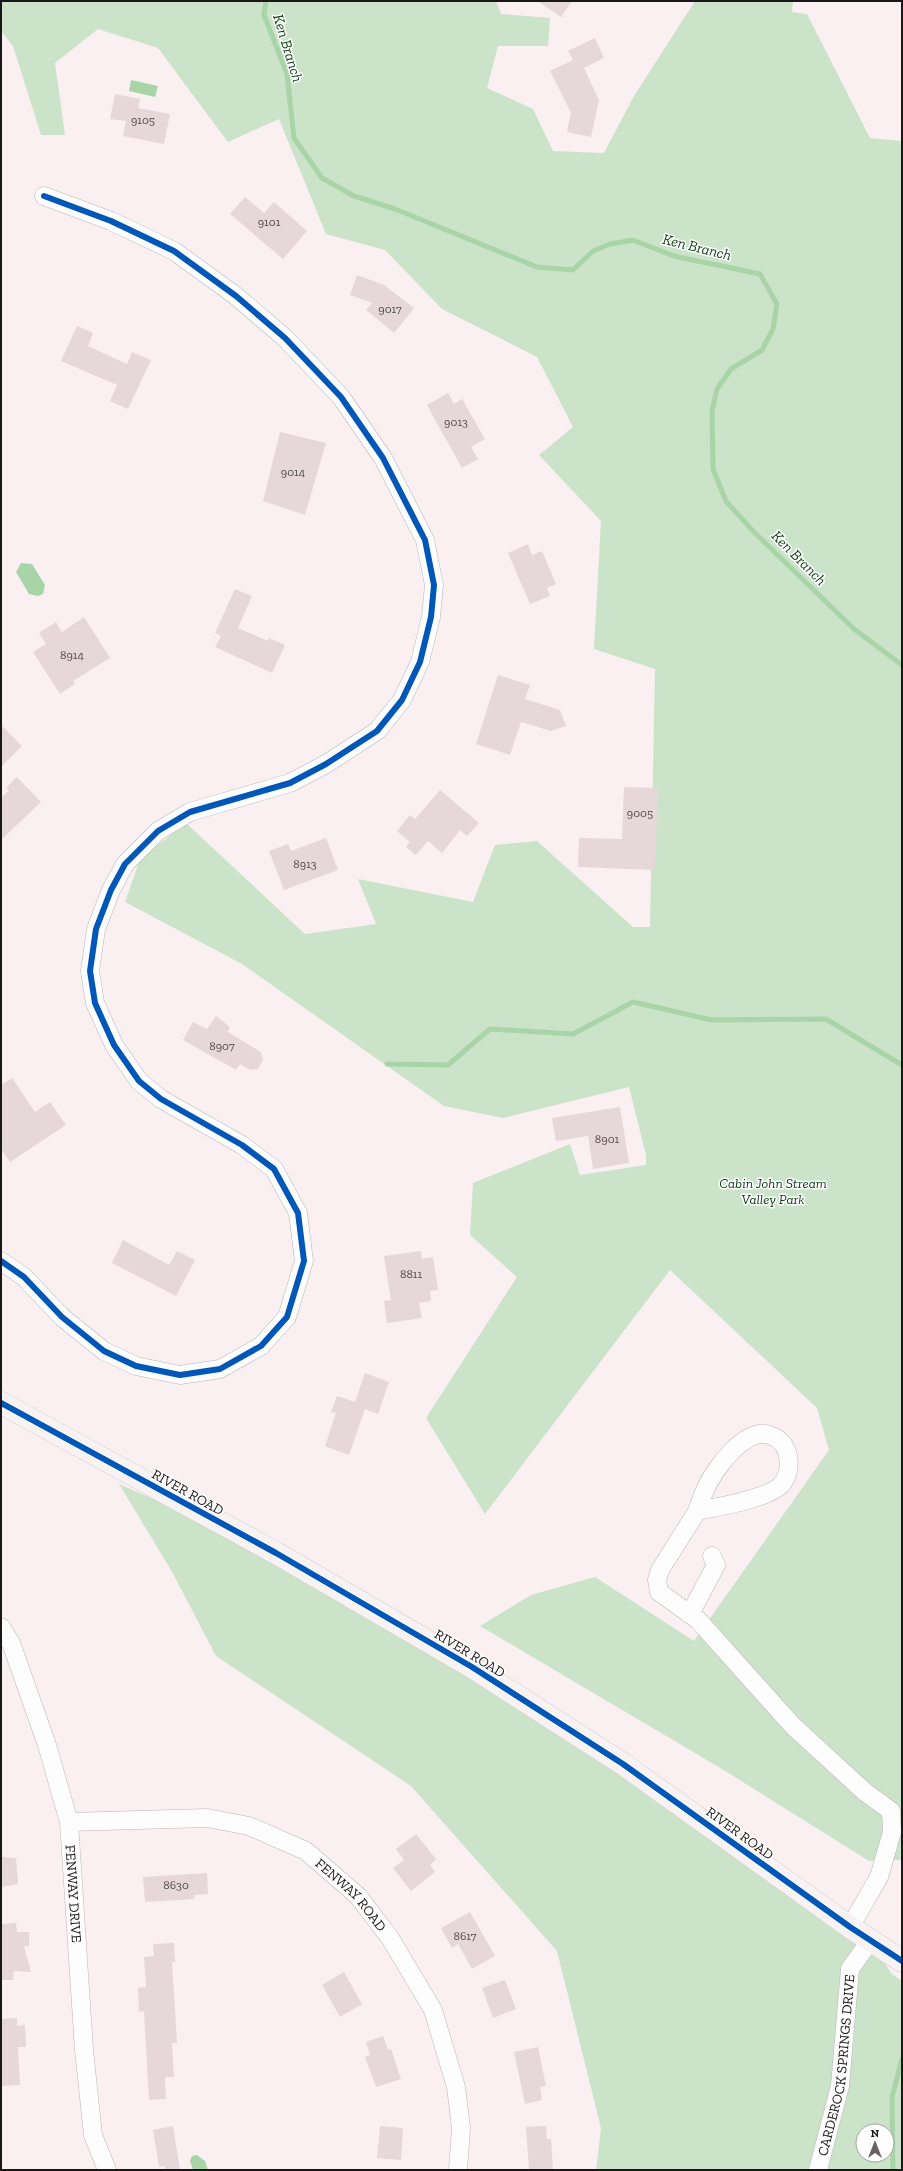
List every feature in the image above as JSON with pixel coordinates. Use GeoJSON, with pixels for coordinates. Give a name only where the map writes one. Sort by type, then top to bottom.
{"type":"FeatureCollection","features":[{"type":"Feature","properties":{"kind":"main road","name":"RIVER ROAD"},"geometry":{"type":"LineString","coordinates":[[1,1403],[276,1553],[472,1667],[623,1764],[850,1927],[902,1961]]}},
{"type":"Feature","properties":{"kind":"street"},"geometry":{"type":"LineString","coordinates":[[1,1261],[24,1277],[62,1317],[104,1351],[136,1366],[180,1375],[220,1369],[261,1346],[287,1317],[304,1262],[298,1213],[274,1169],[242,1144],[161,1099],[139,1081],[114,1045],[95,1003],[90,971],[96,929],[111,890],[125,864],[158,831],[190,812],[290,783],[326,764],[377,731],[402,700],[420,662],[431,617],[434,585],[425,540],[384,458],[341,397],[285,338],[236,296],[174,251],[111,221],[44,196]]}},
{"type":"Feature","properties":{"kind":"street"},"geometry":{"type":"LineString","coordinates":[[697,1511],[741,1502],[770,1491],[780,1485],[787,1474],[789,1461],[786,1449],[781,1440],[769,1434],[754,1435],[734,1448],[719,1466],[706,1487],[697,1511],[660,1570],[657,1580],[659,1592],[698,1620],[793,1726],[865,1792],[891,1811],[892,1832],[879,1877],[850,1927]]}},
{"type":"Feature","properties":{"kind":"street"},"geometry":{"type":"LineString","coordinates":[[690,1614],[716,1565],[712,1556]]}},
{"type":"Feature","properties":{"kind":"street","name":"FENWAY DRIVE"},"geometry":{"type":"LineString","coordinates":[[1,1627],[11,1643],[47,1745],[69,1822],[85,2058],[93,2135],[107,2170]]}},
{"type":"Feature","properties":{"kind":"street","name":"FENWAY ROAD"},"geometry":{"type":"LineString","coordinates":[[69,1822],[207,1818],[249,1826],[306,1851],[358,1896],[390,1938],[432,2010],[456,2087],[461,2128],[458,2170]]}},
{"type":"Feature","properties":{"kind":"street","name":"CARDEROCK SPRINGS DRIVE"},"geometry":{"type":"LineString","coordinates":[[818,2170],[840,2086],[850,1969],[870,1941]]}},
{"type":"Feature","properties":{"kind":"green space","name":"Cabin John Stream Valley Park"},"geometry":{"type":"Polygon","coordinates":[[[1,1],[496,1],[501,14],[550,18],[548,46],[498,46],[487,88],[533,109],[553,151],[604,153],[634,96],[695,1],[793,1],[792,12],[807,14],[870,138],[902,141],[902,1860],[869,1861],[722,1769],[480,1626],[531,1595],[595,1577],[694,1641],[829,1450],[817,1408],[670,1270],[485,1514],[426,1418],[517,1277],[470,1235],[473,1183],[570,1144],[580,1175],[646,1165],[646,1155],[629,1087],[503,1118],[444,1106],[242,964],[125,902],[140,859],[186,823],[305,934],[376,924],[358,879],[473,902],[495,845],[537,841],[633,927],[650,927],[655,669],[594,649],[601,521],[539,455],[573,427],[537,357],[442,309],[385,250],[326,234],[279,119],[228,142],[158,48],[98,29],[55,63],[65,135],[41,135],[13,46],[1,31],[1,1]]]}},
{"type":"Feature","properties":{"kind":"green space"},"geometry":{"type":"Polygon","coordinates":[[[119,1484],[276,1553],[472,1667],[870,1941],[891,1973],[902,1981],[902,2170],[596,2170],[601,2128],[557,1951],[411,1786],[216,1656],[171,1570],[119,1484]]]}},
{"type":"Feature","properties":{"kind":"shaded area"},"geometry":{"type":"Polygon","coordinates":[[[131,80],[158,86],[155,97],[129,91],[131,80]]]}},
{"type":"Feature","properties":{"kind":"shaded area"},"geometry":{"type":"Polygon","coordinates":[[[21,563],[32,564],[45,585],[43,594],[38,596],[29,594],[16,572],[21,563]]]}},
{"type":"Feature","properties":{"kind":"shaded area"},"geometry":{"type":"Polygon","coordinates":[[[197,2155],[205,2161],[208,2170],[193,2170],[190,2161],[192,2156],[197,2155]]]}},
{"type":"Feature","properties":{"kind":"building"},"geometry":{"type":"Polygon","coordinates":[[[537,1],[572,1],[561,17],[537,1]]]}},
{"type":"Feature","properties":{"kind":"building"},"geometry":{"type":"Polygon","coordinates":[[[595,38],[604,58],[584,68],[599,100],[591,137],[567,132],[571,113],[550,71],[573,60],[568,51],[595,38]]]}},
{"type":"Feature","properties":{"kind":"building"},"geometry":{"type":"Polygon","coordinates":[[[115,94],[140,99],[138,108],[170,114],[164,144],[123,136],[126,121],[110,119],[115,94]]]}},
{"type":"Feature","properties":{"kind":"building"},"geometry":{"type":"Polygon","coordinates":[[[245,197],[264,213],[274,202],[307,231],[283,259],[230,214],[245,197]]]}},
{"type":"Feature","properties":{"kind":"building"},"geometry":{"type":"Polygon","coordinates":[[[357,275],[384,285],[414,308],[394,333],[366,310],[372,303],[350,295],[357,275]]]}},
{"type":"Feature","properties":{"kind":"building"},"geometry":{"type":"Polygon","coordinates":[[[77,326],[93,333],[88,346],[127,364],[132,352],[151,360],[128,409],[110,401],[117,385],[61,361],[77,326]]]}},
{"type":"Feature","properties":{"kind":"building"},"geometry":{"type":"Polygon","coordinates":[[[448,393],[454,404],[462,399],[485,439],[471,447],[478,459],[462,468],[427,405],[448,393]]]}},
{"type":"Feature","properties":{"kind":"building"},"geometry":{"type":"Polygon","coordinates":[[[280,432],[326,443],[305,515],[263,501],[280,432]]]}},
{"type":"Feature","properties":{"kind":"building"},"geometry":{"type":"Polygon","coordinates":[[[528,544],[532,555],[542,551],[556,584],[547,588],[550,596],[530,604],[508,553],[528,544]]]}},
{"type":"Feature","properties":{"kind":"building"},"geometry":{"type":"Polygon","coordinates":[[[235,589],[252,596],[238,628],[268,641],[269,638],[285,645],[272,673],[215,647],[221,636],[215,633],[235,589]]]}},
{"type":"Feature","properties":{"kind":"building"},"geometry":{"type":"Polygon","coordinates":[[[84,617],[110,658],[73,681],[75,684],[60,694],[33,652],[46,644],[39,633],[56,622],[62,632],[84,617]]]}},
{"type":"Feature","properties":{"kind":"building"},"geometry":{"type":"Polygon","coordinates":[[[498,675],[530,685],[525,699],[560,710],[566,726],[551,731],[521,722],[510,755],[476,744],[498,675]]]}},
{"type":"Feature","properties":{"kind":"building"},"geometry":{"type":"Polygon","coordinates":[[[1,725],[22,746],[1,767],[1,725]]]}},
{"type":"Feature","properties":{"kind":"building"},"geometry":{"type":"Polygon","coordinates":[[[17,777],[41,802],[1,840],[1,798],[9,790],[6,788],[17,777]]]}},
{"type":"Feature","properties":{"kind":"building"},"geometry":{"type":"Polygon","coordinates":[[[624,787],[658,788],[655,870],[578,867],[579,838],[622,839],[624,787]]]}},
{"type":"Feature","properties":{"kind":"building"},"geometry":{"type":"Polygon","coordinates":[[[440,790],[479,823],[467,836],[460,830],[442,853],[428,841],[416,855],[406,847],[410,842],[397,831],[410,815],[415,819],[440,790]]]}},
{"type":"Feature","properties":{"kind":"building"},"geometry":{"type":"Polygon","coordinates":[[[326,838],[338,870],[284,890],[269,851],[288,844],[291,851],[326,838]]]}},
{"type":"Feature","properties":{"kind":"building"},"geometry":{"type":"Polygon","coordinates":[[[216,1016],[230,1027],[228,1032],[261,1052],[263,1060],[258,1069],[250,1070],[240,1064],[236,1070],[183,1040],[193,1022],[207,1029],[216,1016]]]}},
{"type":"Feature","properties":{"kind":"building"},"geometry":{"type":"Polygon","coordinates":[[[12,1078],[35,1112],[50,1102],[66,1125],[10,1162],[1,1149],[1,1085],[12,1078]]]}},
{"type":"Feature","properties":{"kind":"building"},"geometry":{"type":"Polygon","coordinates":[[[620,1107],[629,1163],[593,1169],[588,1136],[556,1141],[552,1118],[620,1107]]]}},
{"type":"Feature","properties":{"kind":"building"},"geometry":{"type":"Polygon","coordinates":[[[123,1240],[169,1265],[177,1251],[195,1260],[176,1296],[112,1263],[123,1240]]]}},
{"type":"Feature","properties":{"kind":"building"},"geometry":{"type":"Polygon","coordinates":[[[421,1251],[422,1259],[433,1257],[438,1290],[430,1291],[431,1301],[419,1303],[422,1318],[387,1323],[384,1301],[391,1300],[384,1256],[421,1251]]]}},
{"type":"Feature","properties":{"kind":"building"},"geometry":{"type":"Polygon","coordinates":[[[365,1373],[389,1382],[378,1414],[365,1409],[349,1455],[325,1446],[336,1413],[331,1412],[337,1396],[355,1402],[365,1373]]]}},
{"type":"Feature","properties":{"kind":"building"},"geometry":{"type":"Polygon","coordinates":[[[416,1834],[436,1859],[430,1865],[435,1872],[411,1891],[393,1868],[404,1860],[396,1849],[416,1834]]]}},
{"type":"Feature","properties":{"kind":"building"},"geometry":{"type":"Polygon","coordinates":[[[1,1857],[16,1858],[18,1884],[1,1887],[1,1857]]]}},
{"type":"Feature","properties":{"kind":"building"},"geometry":{"type":"Polygon","coordinates":[[[207,1873],[208,1894],[194,1895],[195,1899],[145,1902],[143,1877],[207,1873]]]}},
{"type":"Feature","properties":{"kind":"building"},"geometry":{"type":"Polygon","coordinates":[[[470,1912],[495,1956],[472,1969],[458,1944],[452,1948],[441,1928],[470,1912]]]}},
{"type":"Feature","properties":{"kind":"building"},"geometry":{"type":"Polygon","coordinates":[[[16,1923],[17,1932],[29,1932],[29,1946],[24,1946],[31,1972],[14,1971],[13,1980],[1,1980],[1,1924],[16,1923]]]}},
{"type":"Feature","properties":{"kind":"building"},"geometry":{"type":"Polygon","coordinates":[[[174,1943],[175,1962],[172,1962],[177,2043],[172,2043],[174,2077],[165,2077],[166,2099],[149,2100],[144,2011],[139,2012],[138,1988],[146,1987],[144,1957],[154,1956],[153,1944],[174,1943]]]}},
{"type":"Feature","properties":{"kind":"building"},"geometry":{"type":"Polygon","coordinates":[[[344,1972],[362,2004],[340,2017],[322,1985],[344,1972]]]}},
{"type":"Feature","properties":{"kind":"building"},"geometry":{"type":"Polygon","coordinates":[[[505,1980],[516,2009],[493,2018],[482,1988],[505,1980]]]}},
{"type":"Feature","properties":{"kind":"building"},"geometry":{"type":"Polygon","coordinates":[[[17,2018],[17,2026],[25,2025],[26,2047],[18,2047],[20,2085],[1,2086],[1,2019],[17,2018]]]}},
{"type":"Feature","properties":{"kind":"building"},"geometry":{"type":"Polygon","coordinates":[[[383,2036],[388,2050],[391,2049],[401,2079],[376,2087],[365,2057],[370,2055],[366,2042],[383,2036]]]}},
{"type":"Feature","properties":{"kind":"building"},"geometry":{"type":"Polygon","coordinates":[[[538,2047],[546,2086],[540,2087],[542,2100],[525,2104],[514,2052],[538,2047]]]}},
{"type":"Feature","properties":{"kind":"building"},"geometry":{"type":"Polygon","coordinates":[[[173,2126],[180,2170],[165,2170],[165,2166],[159,2167],[153,2130],[173,2126]]]}},
{"type":"Feature","properties":{"kind":"building"},"geometry":{"type":"Polygon","coordinates":[[[380,2126],[403,2128],[401,2160],[377,2158],[380,2126]]]}},
{"type":"Feature","properties":{"kind":"building"},"geometry":{"type":"Polygon","coordinates":[[[546,2126],[547,2139],[551,2139],[553,2170],[529,2170],[526,2127],[546,2126]]]}},
{"type":"Feature","properties":{"kind":"waterway","name":"Ken Branch"},"geometry":{"type":"LineString","coordinates":[[266,1],[264,15],[287,74],[294,138],[322,178],[354,196],[395,209],[537,267],[573,270],[593,251],[610,244],[633,240],[674,256],[760,274],[777,304],[773,329],[762,350],[731,369],[717,389],[712,411],[713,469],[726,501],[752,530],[854,629],[902,665]]}},
{"type":"Feature","properties":{"kind":"waterway"},"geometry":{"type":"LineString","coordinates":[[387,1064],[448,1065],[490,1029],[573,1034],[633,1002],[712,1020],[826,1019],[902,1065]]}},
{"type":"Feature","properties":{"kind":"waterway"},"geometry":{"type":"LineString","coordinates":[[893,2170],[892,2097],[902,2059]]}},
{"type":"Feature","properties":{"kind":"cycle path"},"geometry":{"type":"LineString","coordinates":[[1,1261],[24,1277],[62,1317],[104,1351],[136,1366],[180,1375],[220,1369],[261,1346],[287,1317],[304,1261],[298,1213],[274,1169],[242,1145],[161,1099],[139,1081],[114,1045],[95,1003],[90,971],[96,929],[111,890],[125,864],[158,831],[190,812],[290,783],[326,764],[377,731],[402,700],[420,662],[431,617],[434,585],[425,540],[383,458],[341,397],[285,338],[236,296],[174,251],[111,221],[44,196]]}},
{"type":"Feature","properties":{"kind":"cycle path"},"geometry":{"type":"LineString","coordinates":[[1,1403],[276,1553],[472,1667],[623,1764],[850,1927],[902,1961]]}}]}
